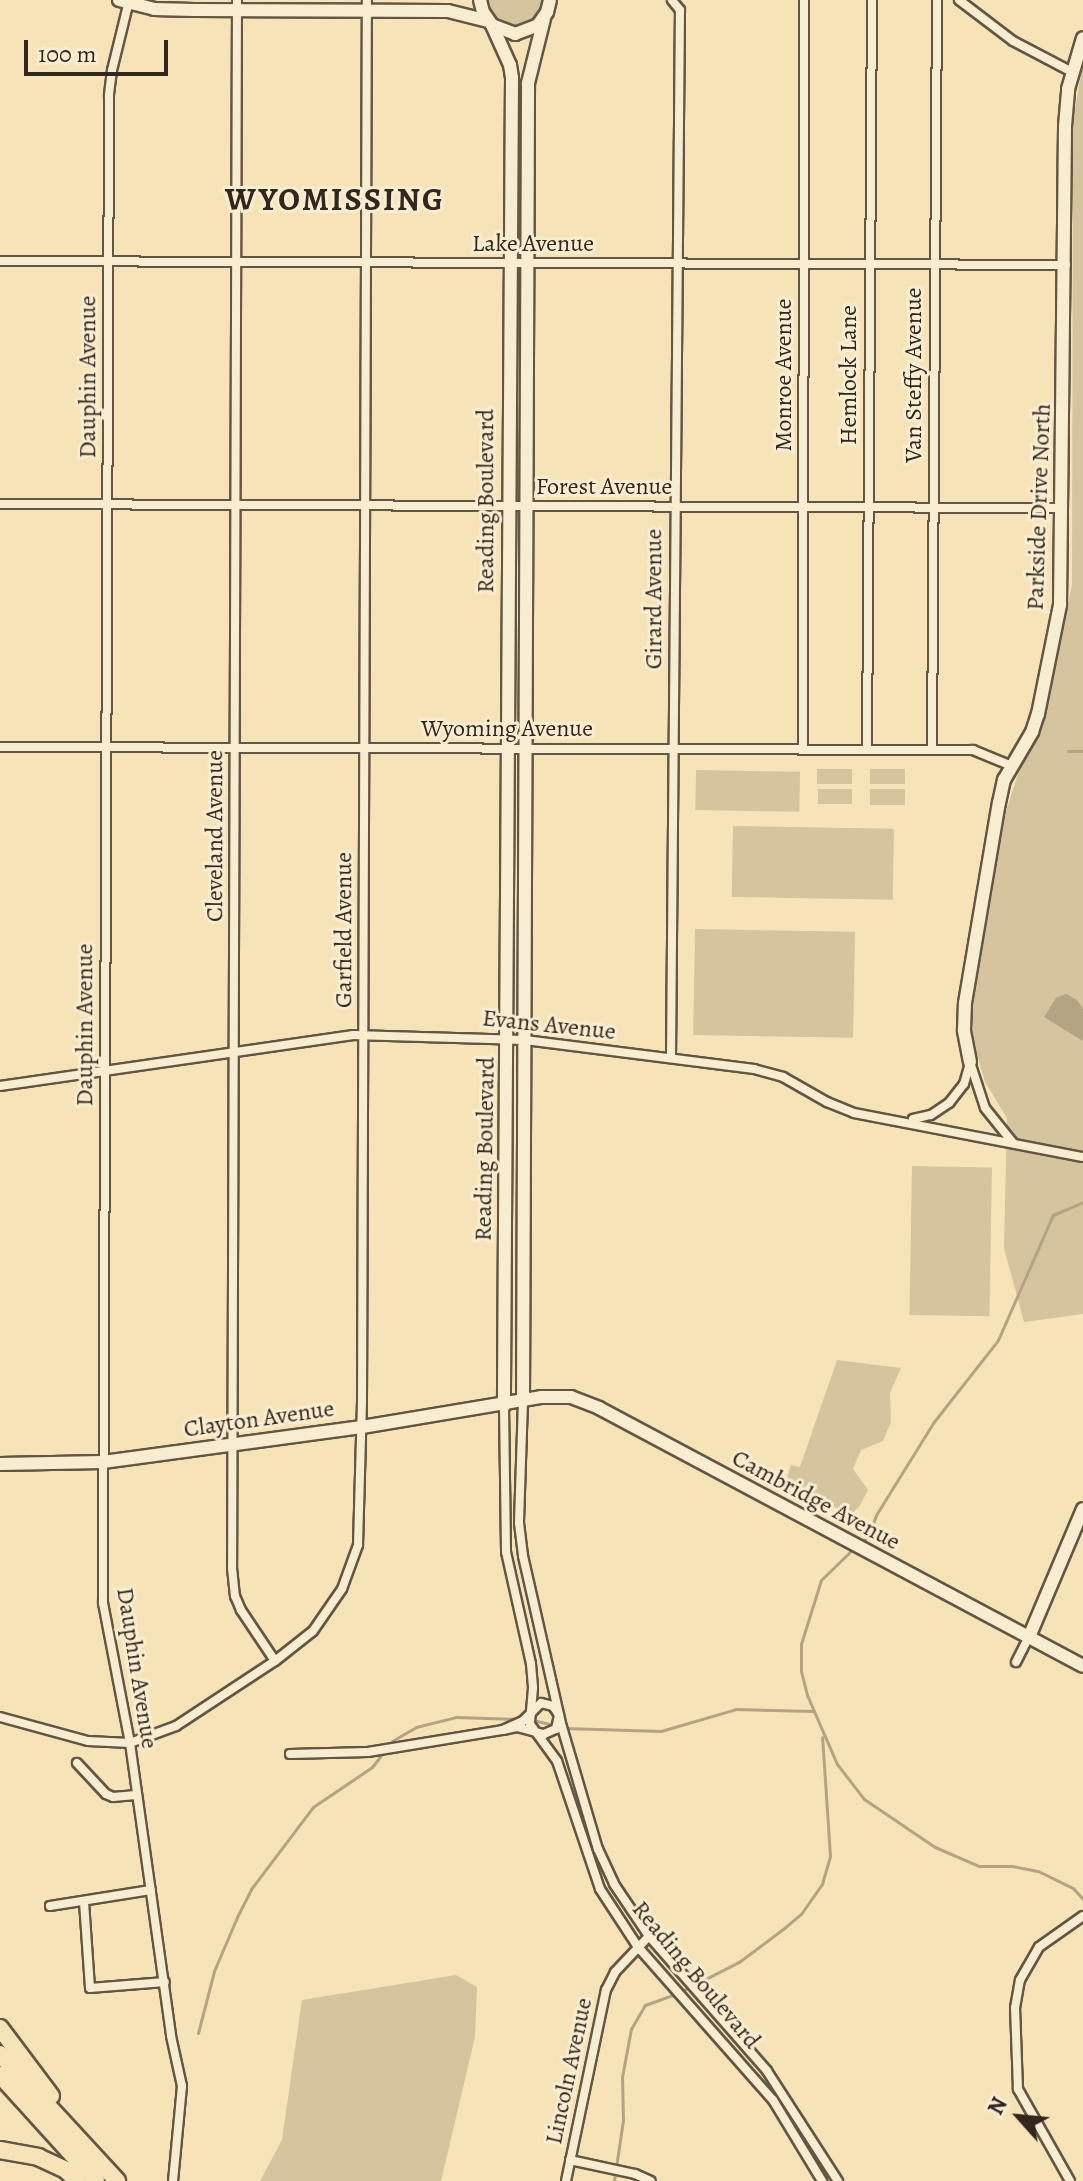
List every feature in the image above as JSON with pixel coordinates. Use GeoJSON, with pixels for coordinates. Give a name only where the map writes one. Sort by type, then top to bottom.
{"type":"FeatureCollection","features":[{"type":"Feature","properties":{"kind":"highway"},"geometry":{"type":"LineString","coordinates":[[0,2028],[103,2165]]}},
{"type":"Feature","properties":{"kind":"highway"},"geometry":{"type":"LineString","coordinates":[[0,2054],[117,2181]]}},
{"type":"Feature","properties":{"kind":"highway"},"geometry":{"type":"LineString","coordinates":[[0,2075],[96,2181]]}},
{"type":"Feature","properties":{"kind":"highway"},"geometry":{"type":"LineString","coordinates":[[0,2150],[38,2157],[66,2170],[77,2181]]}},
{"type":"Feature","properties":{"kind":"street","name":"Reading Boulevard"},"geometry":{"type":"LineString","coordinates":[[480,0],[510,65],[512,78],[507,506],[508,1039],[504,1406],[506,1552],[531,1664],[530,1724],[557,1761],[600,1889],[638,1947],[773,2100],[822,2181]]}},
{"type":"Feature","properties":{"kind":"street"},"geometry":{"type":"LineString","coordinates":[[126,1],[154,9],[236,5],[367,6],[448,11],[490,23],[506,33],[519,34],[531,30],[560,0]]}},
{"type":"Feature","properties":{"kind":"street","name":"Girard Avenue"},"geometry":{"type":"LineString","coordinates":[[671,1058],[680,10],[672,0]]}},
{"type":"Feature","properties":{"kind":"street","name":"Monroe Avenue"},"geometry":{"type":"LineString","coordinates":[[803,749],[804,0]]}},
{"type":"Feature","properties":{"kind":"street","name":"Hemlock Lane"},"geometry":{"type":"LineString","coordinates":[[867,750],[872,0]]}},
{"type":"Feature","properties":{"kind":"street","name":"Van Steffy Avenue"},"geometry":{"type":"LineString","coordinates":[[932,750],[937,0]]}},
{"type":"Feature","properties":{"kind":"street"},"geometry":{"type":"LineString","coordinates":[[959,0],[1013,41],[1072,72]]}},
{"type":"Feature","properties":{"kind":"street","name":"Dauphin Avenue"},"geometry":{"type":"LineString","coordinates":[[126,1],[109,96],[103,1462],[105,1622],[130,1743],[182,2086],[173,2181]]}},
{"type":"Feature","properties":{"kind":"street","name":"Cleveland Avenue"},"geometry":{"type":"LineString","coordinates":[[236,5],[238,262],[232,1445],[235,1596],[275,1661]]}},
{"type":"Feature","properties":{"kind":"street","name":"Garfield Avenue"},"geometry":{"type":"LineString","coordinates":[[130,1743],[185,1721],[275,1661],[322,1620],[347,1580],[360,1526],[367,6]]}},
{"type":"Feature","properties":{"kind":"street","name":"Reading Boulevard"},"geometry":{"type":"LineString","coordinates":[[547,10],[528,83],[523,1401],[519,1523],[528,1588],[559,1715],[598,1849],[614,1884],[649,1936],[758,2058],[790,2100],[838,2181]]}},
{"type":"Feature","properties":{"kind":"street","name":"Parkside Drive North"},"geometry":{"type":"LineString","coordinates":[[1013,1143],[985,1108],[970,1062],[964,1030],[965,1003],[999,803],[1012,766],[1032,732],[1054,639],[1062,581],[1065,126],[1072,72],[1083,38]]}},
{"type":"Feature","properties":{"kind":"street","name":"Lake Avenue"},"geometry":{"type":"LineString","coordinates":[[0,261],[1066,265]]}},
{"type":"Feature","properties":{"kind":"street","name":"Forest Avenue"},"geometry":{"type":"LineString","coordinates":[[0,504],[1063,508]]}},
{"type":"Feature","properties":{"kind":"street","name":"Wyoming Avenue"},"geometry":{"type":"LineString","coordinates":[[0,747],[973,750],[1012,766]]}},
{"type":"Feature","properties":{"kind":"street","name":"Evans Avenue"},"geometry":{"type":"LineString","coordinates":[[0,1086],[364,1035],[525,1040],[772,1073],[841,1108],[1083,1157]]}},
{"type":"Feature","properties":{"kind":"street"},"geometry":{"type":"LineString","coordinates":[[908,1120],[931,1115],[949,1103],[964,1084],[970,1062]]}},
{"type":"Feature","properties":{"kind":"street","name":"Cambridge Avenue"},"geometry":{"type":"LineString","coordinates":[[523,1401],[556,1396],[586,1402],[1083,1666]]}},
{"type":"Feature","properties":{"kind":"street","name":"Clayton Avenue"},"geometry":{"type":"LineString","coordinates":[[0,1464],[103,1462],[362,1427],[523,1401]]}},
{"type":"Feature","properties":{"kind":"street"},"geometry":{"type":"LineString","coordinates":[[1016,1662],[1083,1509]]}},
{"type":"Feature","properties":{"kind":"street"},"geometry":{"type":"LineString","coordinates":[[290,1754],[368,1752],[523,1727],[544,1734],[553,1732],[559,1724],[559,1715],[555,1708],[544,1703],[517,1724],[503,1730]]}},
{"type":"Feature","properties":{"kind":"street"},"geometry":{"type":"LineString","coordinates":[[0,1717],[75,1739],[130,1743]]}},
{"type":"Feature","properties":{"kind":"street"},"geometry":{"type":"LineString","coordinates":[[77,1763],[106,1794],[113,1797],[136,1795]]}},
{"type":"Feature","properties":{"kind":"street"},"geometry":{"type":"LineString","coordinates":[[50,1906],[151,1890]]}},
{"type":"Feature","properties":{"kind":"street"},"geometry":{"type":"LineString","coordinates":[[84,1902],[90,1988],[165,1982]]}},
{"type":"Feature","properties":{"kind":"street"},"geometry":{"type":"LineString","coordinates":[[1070,2181],[1018,2089],[1015,2008],[1024,1971],[1039,1947],[1083,1916]]}},
{"type":"Feature","properties":{"kind":"street","name":"Lincoln Avenue"},"geometry":{"type":"LineString","coordinates":[[566,2181],[606,1990],[615,1972],[649,1936]]}},
{"type":"Feature","properties":{"kind":"street"},"geometry":{"type":"LineString","coordinates":[[570,2160],[635,2174],[651,2181]]}},
{"type":"Feature","properties":{"kind":"shaded area"},"geometry":{"type":"Polygon","coordinates":[[[487,0],[542,2],[535,19],[515,28],[495,20],[487,0]]]}},
{"type":"Feature","properties":{"kind":"shaded area"},"geometry":{"type":"Polygon","coordinates":[[[1083,63],[1083,1314],[1024,1322],[1004,1248],[1007,1118],[985,1082],[972,1036],[971,1016],[1004,818],[1017,777],[1044,717],[1072,585],[1073,121],[1083,63]]]}},
{"type":"Feature","properties":{"kind":"shaded area"},"geometry":{"type":"Polygon","coordinates":[[[817,769],[852,769],[852,784],[817,784],[817,769]]]}},
{"type":"Feature","properties":{"kind":"shaded area"},"geometry":{"type":"Polygon","coordinates":[[[870,769],[905,769],[905,784],[870,784],[870,769]]]}},
{"type":"Feature","properties":{"kind":"shaded area"},"geometry":{"type":"Polygon","coordinates":[[[696,770],[800,772],[799,812],[695,810],[696,770]]]}},
{"type":"Feature","properties":{"kind":"shaded area"},"geometry":{"type":"Polygon","coordinates":[[[818,789],[852,789],[852,804],[818,804],[818,789]]]}},
{"type":"Feature","properties":{"kind":"shaded area"},"geometry":{"type":"Polygon","coordinates":[[[870,789],[905,789],[905,805],[870,805],[870,789]]]}},
{"type":"Feature","properties":{"kind":"shaded area"},"geometry":{"type":"Polygon","coordinates":[[[733,826],[894,829],[893,900],[732,897],[733,826]]]}},
{"type":"Feature","properties":{"kind":"shaded area"},"geometry":{"type":"Polygon","coordinates":[[[695,929],[855,932],[853,1038],[693,1035],[695,929]]]}},
{"type":"Feature","properties":{"kind":"shaded area"},"geometry":{"type":"Polygon","coordinates":[[[1066,994],[1077,1000],[1083,1009],[1083,1041],[1044,1017],[1056,998],[1066,994]]]}},
{"type":"Feature","properties":{"kind":"shaded area"},"geometry":{"type":"Polygon","coordinates":[[[912,1166],[992,1167],[989,1316],[909,1315],[912,1166]]]}},
{"type":"Feature","properties":{"kind":"shaded area"},"geometry":{"type":"Polygon","coordinates":[[[837,1360],[901,1368],[890,1393],[891,1422],[883,1441],[861,1450],[853,1469],[868,1490],[859,1507],[850,1515],[786,1482],[791,1465],[800,1467],[837,1360]]]}},
{"type":"Feature","properties":{"kind":"shaded area"},"geometry":{"type":"Polygon","coordinates":[[[456,1975],[477,1987],[475,2037],[441,2181],[260,2181],[282,2140],[302,2000],[456,1975]]]}},
{"type":"Feature","properties":{"kind":"waterway"},"geometry":{"type":"LineString","coordinates":[[1068,751],[1083,751]]}},
{"type":"Feature","properties":{"kind":"waterway"},"geometry":{"type":"LineString","coordinates":[[860,1543],[868,1537],[876,1515],[933,1423],[998,1340],[1053,1215],[1083,1202]]}},
{"type":"Feature","properties":{"kind":"waterway"},"geometry":{"type":"LineString","coordinates":[[854,1548],[821,1580],[801,1644],[801,1671],[807,1695],[837,1764],[864,1799],[935,1847],[979,1866],[1012,1866],[1038,1871],[1073,1888],[1083,1899]]}},
{"type":"Feature","properties":{"kind":"waterway"},"geometry":{"type":"LineString","coordinates":[[564,1728],[661,1731],[736,1709],[813,1711]]}},
{"type":"Feature","properties":{"kind":"waterway"},"geometry":{"type":"LineString","coordinates":[[198,2033],[214,1971],[251,1889],[313,1807],[372,1767],[392,1741],[416,1727],[456,1717],[518,1719]]}},
{"type":"Feature","properties":{"kind":"waterway"},"geometry":{"type":"LineString","coordinates":[[533,1720],[557,1726]]}},
{"type":"Feature","properties":{"kind":"waterway"},"geometry":{"type":"LineString","coordinates":[[682,1991],[739,1962],[783,1929],[801,1914],[822,1884],[830,1856],[822,1737]]}},
{"type":"Feature","properties":{"kind":"waterway"},"geometry":{"type":"LineString","coordinates":[[614,2181],[623,2120],[622,2077],[631,2029],[645,2005],[675,1994]]}},
{"type":"Feature","properties":{"kind":"district","name":"WYOMISSING"},"geometry":{"type":"Point","coordinates":[335,199]}}]}
